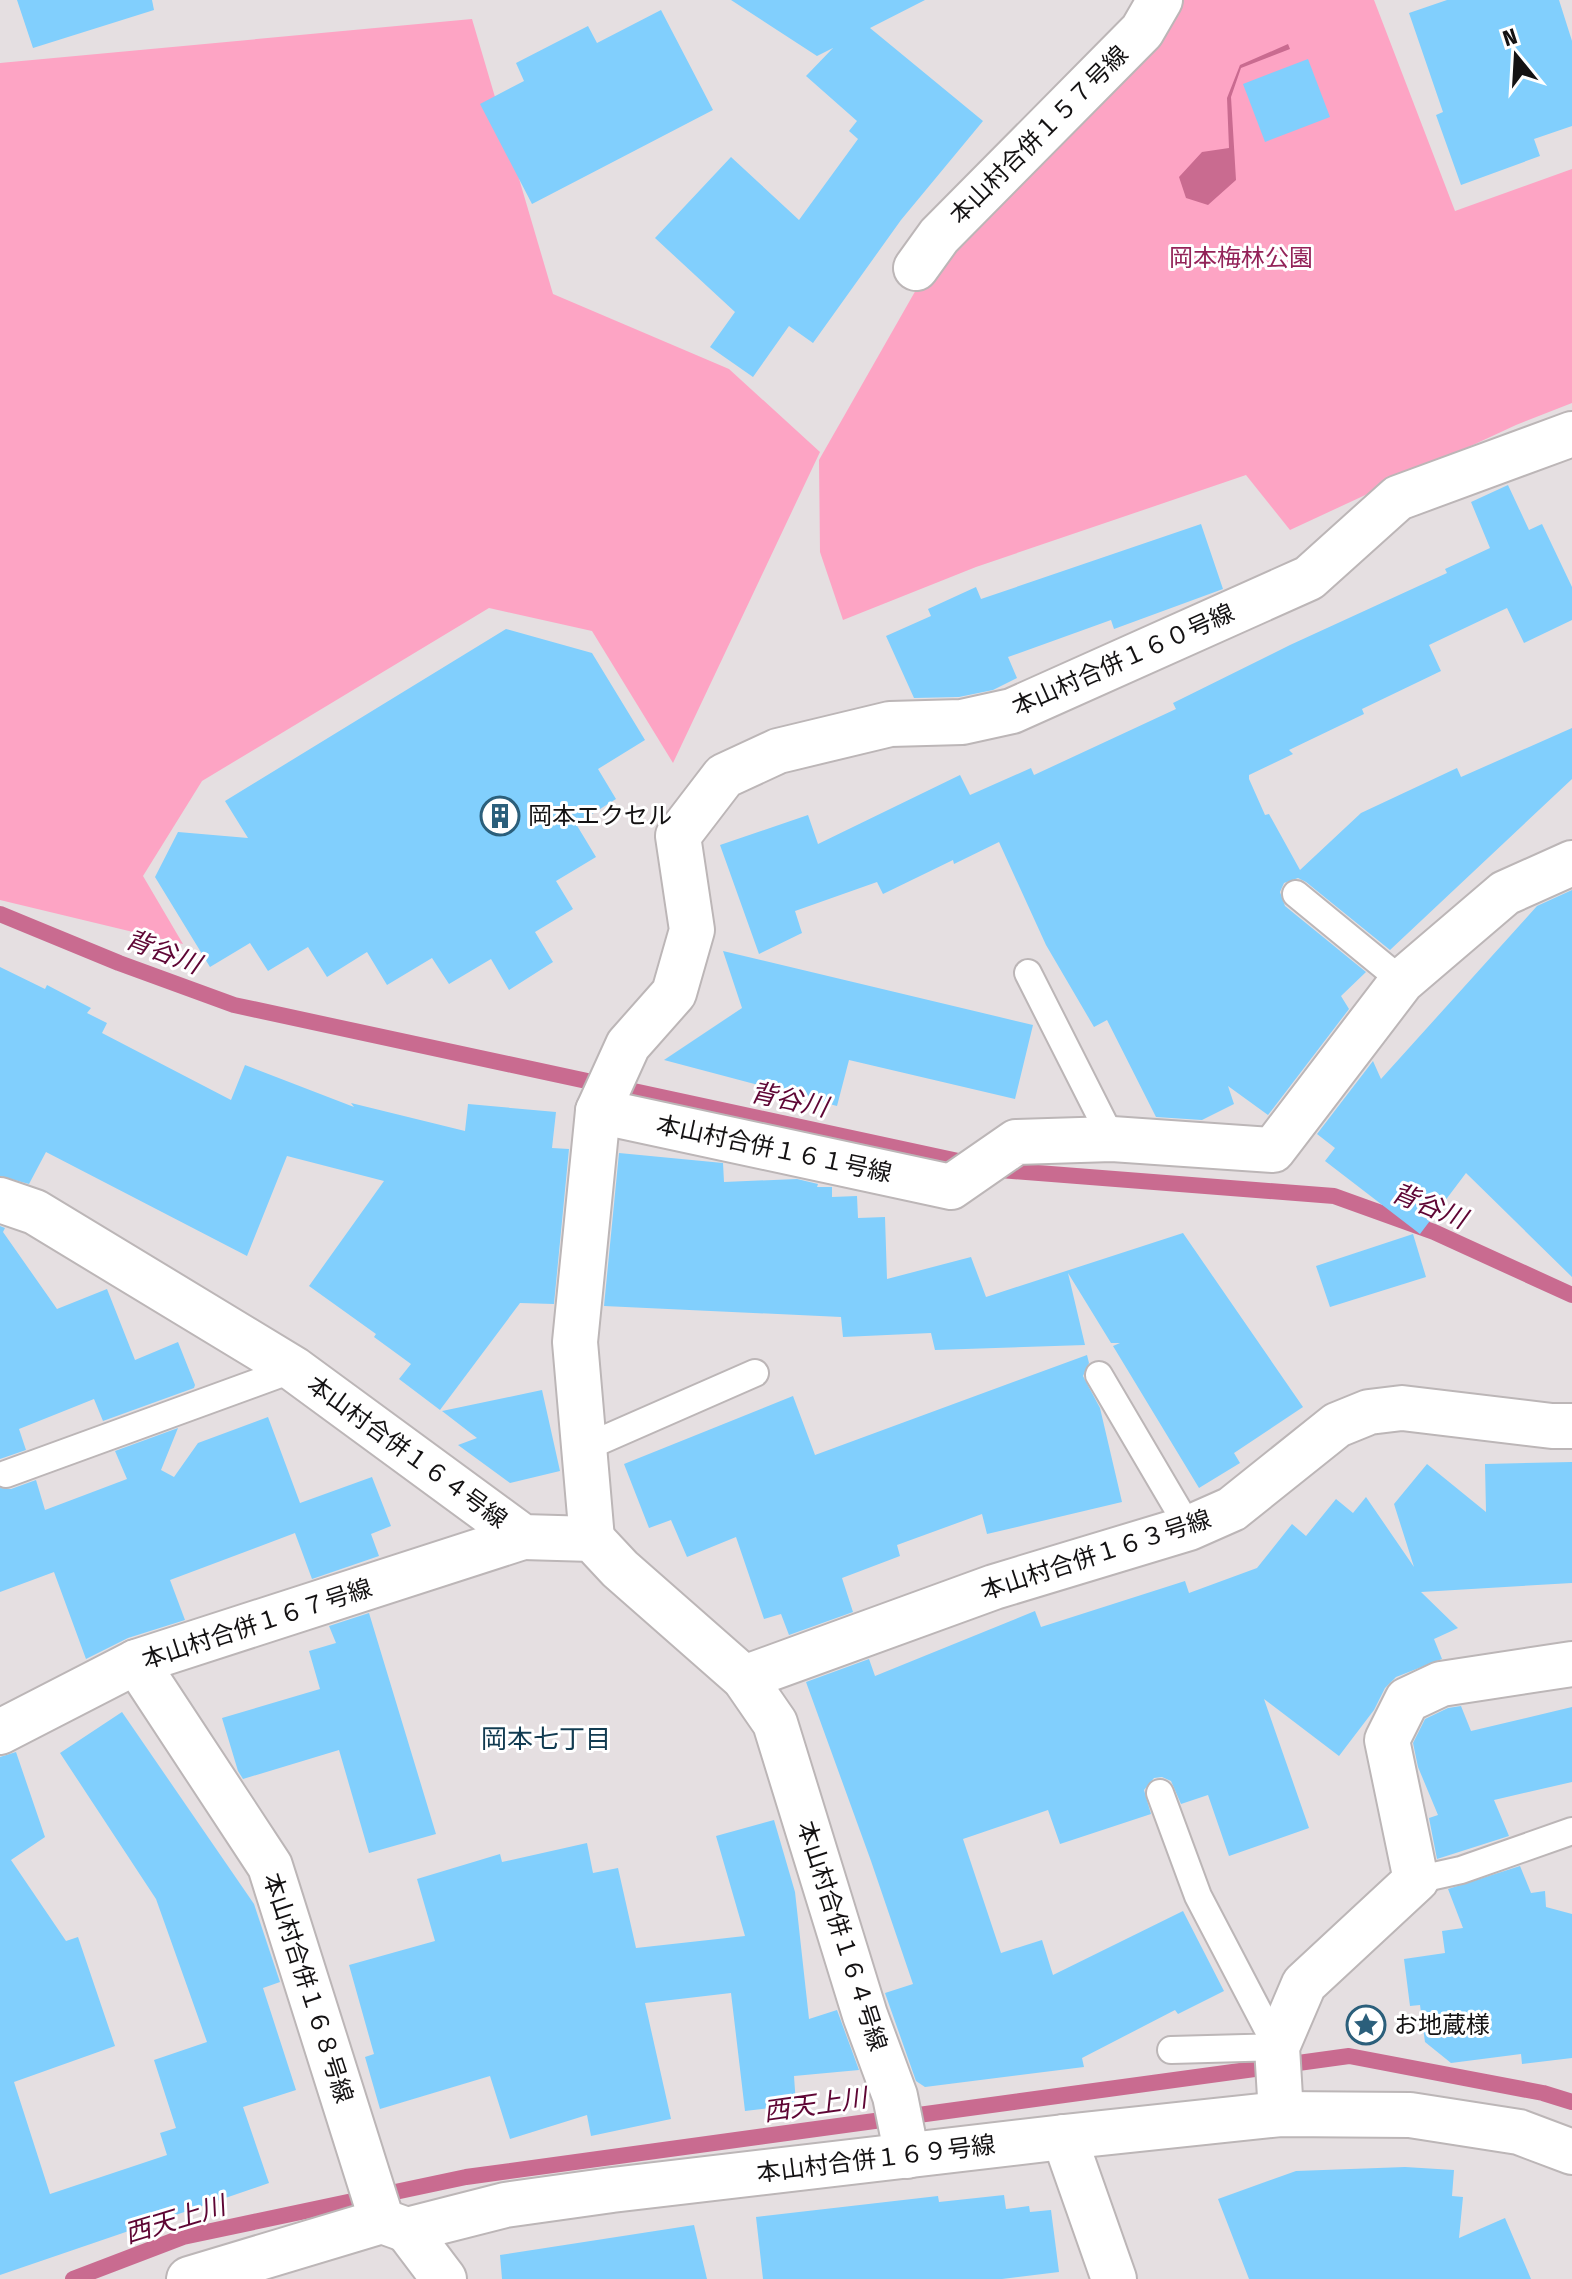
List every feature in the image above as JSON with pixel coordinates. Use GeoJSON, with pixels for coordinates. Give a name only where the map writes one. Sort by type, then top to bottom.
{"type":"FeatureCollection","features":[{"type":"Feature","properties":{"kind":"street","name":"本山村合併１５７号線"},"geometry":{"type":"LineString","coordinates":[[916,268],[939,236],[1142,31],[1160,0]]}},
{"type":"Feature","properties":{"kind":"street","name":"本山村合併１６０号線"},"geometry":{"type":"LineString","coordinates":[[592,1539],[575,1342],[598,1111],[628,1045],[674,993],[692,930],[678,836],[724,776],[778,751],[890,724],[962,722],[1012,711],[1309,578],[1398,498],[1572,434]]}},
{"type":"Feature","properties":{"kind":"street"},"geometry":{"type":"LineString","coordinates":[[1112,1139],[1273,1150],[1402,981],[1505,893],[1572,863]]}},
{"type":"Feature","properties":{"kind":"street","name":"本山村合併１６１号線"},"geometry":{"type":"LineString","coordinates":[[598,1111],[951,1187],[1016,1142],[1112,1139]]}},
{"type":"Feature","properties":{"kind":"street","name":"本山村合併１６４号線"},"geometry":{"type":"LineString","coordinates":[[0,1200],[35,1212],[294,1369],[523,1537],[592,1539],[620,1569],[744,1678],[775,1723],[865,2015],[895,2096],[907,2156]]}},
{"type":"Feature","properties":{"kind":"street","name":"本山村合併１６３号線"},"geometry":{"type":"LineString","coordinates":[[744,1678],[994,1587],[1189,1528],[1232,1509],[1337,1425],[1369,1412],[1402,1408],[1572,1426]]}},
{"type":"Feature","properties":{"kind":"street","name":"本山村合併１６７号線"},"geometry":{"type":"LineString","coordinates":[[0,1732],[136,1662],[523,1537]]}},
{"type":"Feature","properties":{"kind":"street","name":"本山村合併１６８号線"},"geometry":{"type":"LineString","coordinates":[[136,1662],[270,1866],[362,2158],[394,2225],[444,2279]]}},
{"type":"Feature","properties":{"kind":"street"},"geometry":{"type":"LineString","coordinates":[[1281,2114],[1277,2047],[1304,1984],[1416,1880],[1387,1740],[1407,1700],[1441,1684],[1572,1664]]}},
{"type":"Feature","properties":{"kind":"street","name":"本山村合併１６９号線"},"geometry":{"type":"LineString","coordinates":[[189,2279],[394,2225],[505,2205],[1064,2137],[1281,2114],[1410,2115],[1519,2132],[1572,2152]]}},
{"type":"Feature","properties":{"kind":"street"},"geometry":{"type":"LineString","coordinates":[[1064,2137],[1114,2279]]}},
{"type":"Feature","properties":{"kind":"lane"},"geometry":{"type":"LineString","coordinates":[[1296,894],[1402,981]]}},
{"type":"Feature","properties":{"kind":"lane"},"geometry":{"type":"LineString","coordinates":[[1028,973],[1112,1139]]}},
{"type":"Feature","properties":{"kind":"lane"},"geometry":{"type":"LineString","coordinates":[[6,1474],[294,1369]]}},
{"type":"Feature","properties":{"kind":"lane"},"geometry":{"type":"LineString","coordinates":[[584,1448],[755,1373]]}},
{"type":"Feature","properties":{"kind":"lane"},"geometry":{"type":"LineString","coordinates":[[1099,1375],[1189,1528]]}},
{"type":"Feature","properties":{"kind":"lane"},"geometry":{"type":"LineString","coordinates":[[1160,1793],[1198,1896],[1277,2047],[1171,2050]]}},
{"type":"Feature","properties":{"kind":"lane"},"geometry":{"type":"LineString","coordinates":[[1416,1880],[1461,1870],[1572,1831]]}},
{"type":"Feature","properties":{"kind":"green space","name":"岡本梅林公園"},"geometry":{"type":"Polygon","coordinates":[[[1180,0],[1374,0],[1455,211],[1572,169],[1572,403],[1516,425],[1290,530],[1246,475],[976,567],[843,620],[820,552],[819,460],[925,274],[1180,0]]]}},
{"type":"Feature","properties":{"kind":"green space"},"geometry":{"type":"Polygon","coordinates":[[[472,19],[553,294],[729,369],[820,452],[673,763],[592,631],[489,608],[202,781],[143,876],[183,944],[0,900],[0,63],[472,19]]]}},
{"type":"Feature","properties":{"kind":"shaded area"},"geometry":{"type":"Polygon","coordinates":[[[1288,44],[1290,49],[1241,68],[1231,97],[1236,180],[1208,205],[1186,198],[1179,177],[1202,152],[1229,148],[1227,98],[1240,65],[1288,44]]]}},
{"type":"Feature","properties":{"kind":"building"},"geometry":{"type":"Polygon","coordinates":[[[17,0],[152,0],[154,10],[33,48],[17,0]]]}},
{"type":"Feature","properties":{"kind":"building"},"geometry":{"type":"Polygon","coordinates":[[[731,0],[925,0],[870,28],[983,121],[901,220],[813,343],[789,326],[753,377],[710,347],[735,312],[655,238],[731,157],[799,220],[858,139],[849,131],[857,121],[806,76],[833,48],[817,56],[731,0]]]}},
{"type":"Feature","properties":{"kind":"building"},"geometry":{"type":"Polygon","coordinates":[[[1447,0],[1559,0],[1572,41],[1572,126],[1534,139],[1540,156],[1461,185],[1436,115],[1443,112],[1409,13],[1447,0]]]}},
{"type":"Feature","properties":{"kind":"building"},"geometry":{"type":"Polygon","coordinates":[[[661,10],[713,110],[532,204],[480,104],[524,81],[516,63],[588,26],[597,43],[661,10]]]}},
{"type":"Feature","properties":{"kind":"building"},"geometry":{"type":"Polygon","coordinates":[[[1308,59],[1330,117],[1265,142],[1243,84],[1308,59]]]}},
{"type":"Feature","properties":{"kind":"building"},"geometry":{"type":"Polygon","coordinates":[[[1508,485],[1529,530],[1542,524],[1572,587],[1572,620],[1524,643],[1507,608],[1429,645],[1441,671],[1362,709],[1364,714],[1289,750],[1293,754],[1249,775],[1249,779],[1265,815],[1269,814],[1300,870],[1361,813],[1457,768],[1461,777],[1572,728],[1572,779],[1390,950],[1306,882],[1298,878],[1284,883],[1280,892],[1285,906],[1366,972],[1341,996],[1349,1009],[1268,1115],[1228,1086],[1234,1104],[1202,1120],[1156,1117],[1107,1020],[1094,1027],[1046,945],[999,842],[883,894],[877,882],[795,911],[802,933],[759,954],[720,845],[808,815],[818,844],[960,775],[970,795],[1031,768],[1034,775],[1176,709],[1173,703],[1447,573],[1445,569],[1490,548],[1471,502],[1508,485]]]}},
{"type":"Feature","properties":{"kind":"building"},"geometry":{"type":"Polygon","coordinates":[[[1201,524],[1223,589],[1114,629],[1111,620],[1008,657],[1017,678],[993,690],[959,697],[914,698],[886,636],[931,616],[928,609],[976,587],[981,599],[1201,524]]]}},
{"type":"Feature","properties":{"kind":"building","name":"岡本エクセル"},"geometry":{"type":"Polygon","coordinates":[[[506,629],[592,653],[645,740],[598,769],[616,799],[576,824],[596,857],[556,881],[573,909],[535,932],[553,962],[509,990],[491,959],[449,984],[432,958],[387,985],[367,952],[327,977],[308,947],[268,971],[250,943],[210,967],[155,877],[178,832],[248,838],[225,801],[506,629]]]}},
{"type":"Feature","properties":{"kind":"building"},"geometry":{"type":"Polygon","coordinates":[[[1572,890],[1572,1277],[1466,1173],[1420,1234],[1325,1161],[1335,1148],[1317,1134],[1373,1061],[1381,1079],[1537,906],[1572,890]]]}},
{"type":"Feature","properties":{"kind":"building"},"geometry":{"type":"Polygon","coordinates":[[[723,951],[1033,1025],[1015,1099],[849,1060],[837,1106],[664,1060],[742,1008],[723,951]]]}},
{"type":"Feature","properties":{"kind":"building"},"geometry":{"type":"Polygon","coordinates":[[[0,967],[45,989],[47,985],[91,1008],[87,1013],[107,1023],[102,1033],[231,1100],[245,1065],[354,1107],[351,1103],[465,1131],[468,1104],[556,1112],[552,1148],[569,1149],[554,1304],[520,1303],[440,1410],[399,1379],[411,1364],[374,1337],[376,1334],[309,1286],[384,1181],[287,1156],[247,1256],[46,1152],[29,1184],[0,1176],[0,967]]]}},
{"type":"Feature","properties":{"kind":"building"},"geometry":{"type":"Polygon","coordinates":[[[619,1153],[723,1163],[724,1182],[797,1179],[818,1184],[817,1187],[832,1187],[832,1197],[857,1196],[858,1218],[885,1217],[887,1279],[971,1257],[986,1297],[1183,1233],[1303,1407],[1234,1453],[1240,1463],[1199,1488],[1113,1346],[1120,1343],[1111,1343],[1068,1273],[1085,1345],[935,1350],[931,1333],[843,1337],[841,1317],[604,1306],[619,1153]]]}},
{"type":"Feature","properties":{"kind":"building"},"geometry":{"type":"Polygon","coordinates":[[[0,1226],[5,1228],[3,1232],[57,1309],[107,1289],[135,1360],[178,1342],[194,1388],[103,1421],[94,1399],[19,1429],[26,1450],[0,1459],[0,1226]]]}},
{"type":"Feature","properties":{"kind":"building"},"geometry":{"type":"Polygon","coordinates":[[[1413,1234],[1426,1277],[1330,1307],[1316,1266],[1413,1234]]]}},
{"type":"Feature","properties":{"kind":"building"},"geometry":{"type":"Polygon","coordinates":[[[1087,1355],[1089,1363],[1083,1376],[1100,1408],[1122,1502],[987,1534],[982,1514],[897,1545],[900,1556],[842,1578],[853,1612],[789,1635],[781,1614],[764,1619],[736,1537],[687,1557],[671,1520],[649,1528],[624,1464],[793,1396],[815,1455],[1087,1355]]]}},
{"type":"Feature","properties":{"kind":"building"},"geometry":{"type":"Polygon","coordinates":[[[542,1390],[560,1471],[510,1483],[458,1445],[477,1438],[442,1411],[542,1390]]]}},
{"type":"Feature","properties":{"kind":"building"},"geometry":{"type":"Polygon","coordinates":[[[268,1417],[300,1503],[372,1477],[391,1526],[371,1534],[379,1556],[312,1579],[295,1533],[170,1580],[185,1620],[128,1638],[86,1659],[54,1572],[0,1592],[0,1488],[11,1489],[36,1480],[45,1510],[127,1479],[115,1451],[178,1428],[161,1470],[174,1477],[198,1443],[268,1417]]]}},
{"type":"Feature","properties":{"kind":"building"},"geometry":{"type":"Polygon","coordinates":[[[1572,1462],[1572,1583],[1421,1592],[1458,1628],[1434,1639],[1442,1659],[1396,1677],[1385,1688],[1374,1710],[1339,1756],[1264,1699],[1309,1828],[1229,1856],[1208,1795],[1181,1804],[1171,1781],[1162,1777],[1154,1778],[1144,1790],[1151,1814],[1060,1844],[1048,1810],[963,1839],[1001,1953],[1042,1940],[1053,1975],[1183,1911],[1224,1991],[1178,2014],[1175,2010],[1082,2058],[1084,2067],[925,2087],[916,2081],[885,1993],[913,1984],[806,1682],[869,1659],[875,1676],[1035,1611],[1041,1627],[1185,1581],[1189,1593],[1257,1568],[1292,1524],[1306,1536],[1336,1499],[1353,1513],[1366,1497],[1414,1567],[1394,1504],[1427,1464],[1486,1512],[1485,1464],[1572,1462]]]}},
{"type":"Feature","properties":{"kind":"building"},"geometry":{"type":"Polygon","coordinates":[[[369,1613],[436,1834],[369,1853],[339,1750],[243,1779],[222,1718],[320,1689],[309,1651],[336,1643],[329,1626],[369,1613]]]}},
{"type":"Feature","properties":{"kind":"building"},"geometry":{"type":"Polygon","coordinates":[[[1461,1706],[1471,1731],[1572,1707],[1572,1782],[1494,1800],[1509,1836],[1437,1859],[1429,1818],[1438,1815],[1418,1767],[1413,1743],[1425,1719],[1448,1708],[1461,1706]]]}},
{"type":"Feature","properties":{"kind":"building"},"geometry":{"type":"Polygon","coordinates":[[[122,1712],[254,1904],[280,1982],[263,1988],[296,2090],[243,2107],[269,2183],[0,2275],[0,1757],[16,1752],[45,1837],[11,1860],[66,1941],[78,1937],[115,2046],[14,2082],[50,2194],[167,2155],[160,2133],[176,2128],[154,2060],[207,2042],[156,1899],[60,1753],[122,1712]]]}},
{"type":"Feature","properties":{"kind":"building"},"geometry":{"type":"Polygon","coordinates":[[[774,1820],[795,1892],[809,2019],[837,2010],[859,2070],[794,2076],[796,2105],[745,2111],[731,1993],[645,2003],[671,2119],[591,2136],[587,2115],[510,2139],[490,2076],[380,2109],[365,2057],[374,2054],[349,1965],[435,1941],[417,1879],[500,1854],[502,1862],[587,1843],[593,1873],[618,1868],[636,1948],[745,1936],[716,1836],[774,1820]]]}},
{"type":"Feature","properties":{"kind":"building"},"geometry":{"type":"Polygon","coordinates":[[[1520,1866],[1531,1893],[1545,1891],[1546,1907],[1572,1914],[1572,2058],[1522,2064],[1521,2054],[1451,2063],[1425,2042],[1420,2005],[1410,2006],[1404,1959],[1445,1953],[1442,1931],[1463,1928],[1448,1889],[1520,1866]]]}},
{"type":"Feature","properties":{"kind":"building"},"geometry":{"type":"Polygon","coordinates":[[[1405,2167],[1454,2170],[1452,2196],[1463,2197],[1459,2238],[1505,2218],[1531,2279],[1249,2279],[1218,2199],[1296,2171],[1405,2167]]]}},
{"type":"Feature","properties":{"kind":"building"},"geometry":{"type":"Polygon","coordinates":[[[1004,2195],[1006,2209],[1029,2206],[1030,2212],[1051,2210],[1059,2272],[1002,2279],[763,2279],[756,2217],[938,2196],[939,2202],[1004,2195]]]}},
{"type":"Feature","properties":{"kind":"building"},"geometry":{"type":"Polygon","coordinates":[[[694,2225],[707,2279],[502,2279],[500,2255],[694,2225]]]}},
{"type":"Feature","properties":{"kind":"waterway","name":"背谷川"},"geometry":{"type":"LineString","coordinates":[[0,914],[119,963],[234,1005],[1000,1170],[1334,1196],[1434,1232],[1572,1295]]}},
{"type":"Feature","properties":{"kind":"waterway","name":"西天上川"},"geometry":{"type":"LineString","coordinates":[[73,2279],[183,2237],[466,2177],[1349,2056],[1543,2093],[1572,2102]]}},
{"type":"Feature","properties":{"kind":"place","name":"岡本エクセル"},"geometry":{"type":"Point","coordinates":[500,816]}},
{"type":"Feature","properties":{"kind":"place","name":"お地蔵様"},"geometry":{"type":"Point","coordinates":[1366,2025]}},
{"type":"Feature","properties":{"kind":"district","name":"岡本七丁目"},"geometry":{"type":"Point","coordinates":[546,1739]}}]}
